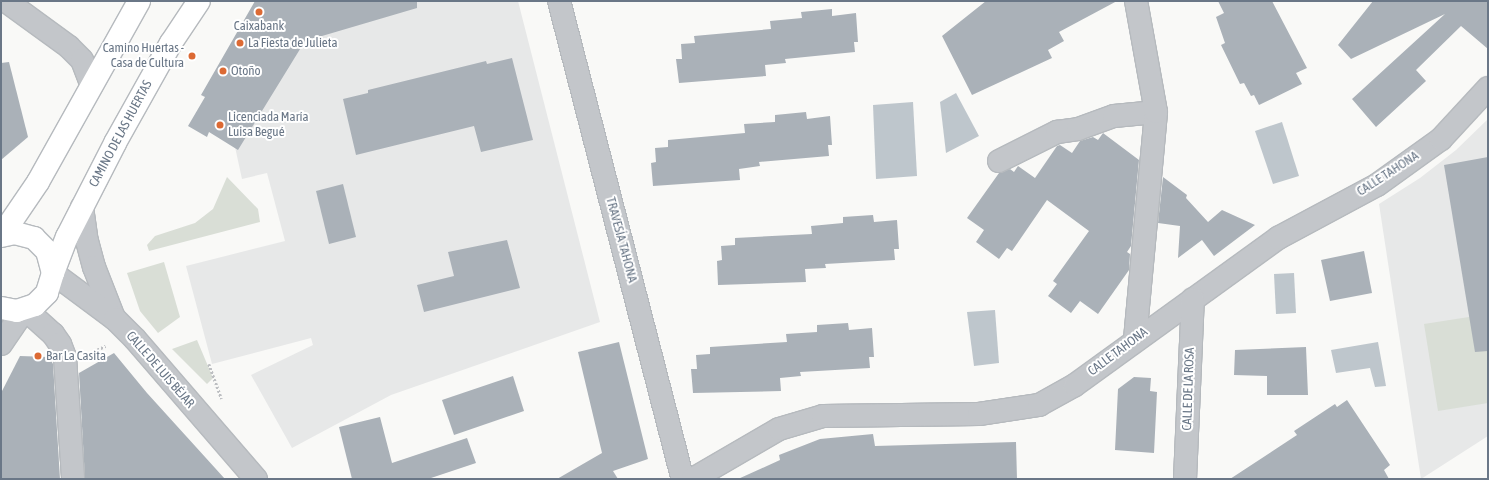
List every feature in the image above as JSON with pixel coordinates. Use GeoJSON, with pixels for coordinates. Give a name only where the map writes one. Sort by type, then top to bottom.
{"type":"FeatureCollection","features":[{"type":"Feature","properties":{"kind":"main road"},"geometry":{"type":"LineString","coordinates":[[1,235],[38,182],[91,84],[139,1]]}},
{"type":"Feature","properties":{"kind":"main road","name":"CAMINO DE LAS HUERTAS"},"geometry":{"type":"LineString","coordinates":[[25,309],[43,298],[50,287],[53,273],[82,207],[171,43],[199,1]]}},
{"type":"Feature","properties":{"kind":"main road"},"geometry":{"type":"LineString","coordinates":[[1,235],[15,233],[34,238],[47,251],[53,273]]}},
{"type":"Feature","properties":{"kind":"main road"},"geometry":{"type":"LineString","coordinates":[[1,308],[25,309]]}},
{"type":"Feature","properties":{"kind":"street"},"geometry":{"type":"LineString","coordinates":[[6,1],[69,47],[82,60],[91,84]]}},
{"type":"Feature","properties":{"kind":"street","name":"TRAVESÍA TAHONA"},"geometry":{"type":"LineString","coordinates":[[558,1],[682,479]]}},
{"type":"Feature","properties":{"kind":"street"},"geometry":{"type":"LineString","coordinates":[[1135,339],[1156,112],[1136,1]]}},
{"type":"Feature","properties":{"kind":"street","name":"CALLE TAHONA"},"geometry":{"type":"LineString","coordinates":[[693,479],[779,429],[823,416],[979,414],[1039,404],[1075,385],[1135,339],[1278,238],[1383,180],[1441,139],[1488,88]]}},
{"type":"Feature","properties":{"kind":"street"},"geometry":{"type":"LineString","coordinates":[[999,161],[1057,132],[1078,128],[1114,116],[1156,112]]}},
{"type":"Feature","properties":{"kind":"street"},"geometry":{"type":"LineString","coordinates":[[82,207],[87,241],[94,267],[115,319]]}},
{"type":"Feature","properties":{"kind":"street","name":"CALLE DE LUIS BÉJAR"},"geometry":{"type":"LineString","coordinates":[[53,273],[115,319],[256,479]]}},
{"type":"Feature","properties":{"kind":"street","name":"CALLE DE LA ROSA"},"geometry":{"type":"LineString","coordinates":[[1185,479],[1193,299]]}},
{"type":"Feature","properties":{"kind":"street"},"geometry":{"type":"LineString","coordinates":[[1,344],[25,309],[53,334],[65,357],[73,479]]}},
{"type":"Feature","properties":{"kind":"shaded area"},"geometry":{"type":"Polygon","coordinates":[[[261,1],[518,1],[600,322],[391,395],[292,448],[251,375],[313,345],[311,338],[212,364],[186,266],[285,241],[267,173],[242,179],[235,147],[261,1]]]}},
{"type":"Feature","properties":{"kind":"shaded area"},"geometry":{"type":"Polygon","coordinates":[[[956,93],[979,136],[946,153],[940,102],[956,93]]]}},
{"type":"Feature","properties":{"kind":"shaded area"},"geometry":{"type":"Polygon","coordinates":[[[913,102],[917,176],[876,179],[873,105],[913,102]]]}},
{"type":"Feature","properties":{"kind":"shaded area"},"geometry":{"type":"Polygon","coordinates":[[[1488,119],[1488,436],[1421,479],[1379,204],[1420,178],[1456,150],[1488,119]]]}},
{"type":"Feature","properties":{"kind":"shaded area"},"geometry":{"type":"Polygon","coordinates":[[[1282,122],[1299,176],[1273,184],[1255,131],[1282,122]]]}},
{"type":"Feature","properties":{"kind":"shaded area"},"geometry":{"type":"Polygon","coordinates":[[[227,177],[258,209],[260,222],[149,251],[147,245],[155,236],[195,223],[213,209],[227,177]]]}},
{"type":"Feature","properties":{"kind":"shaded area"},"geometry":{"type":"Polygon","coordinates":[[[164,262],[180,317],[158,333],[140,311],[127,273],[164,262]]]}},
{"type":"Feature","properties":{"kind":"shaded area"},"geometry":{"type":"Polygon","coordinates":[[[1294,273],[1296,313],[1276,314],[1274,274],[1294,273]]]}},
{"type":"Feature","properties":{"kind":"shaded area"},"geometry":{"type":"Polygon","coordinates":[[[995,310],[999,363],[974,366],[967,312],[995,310]]]}},
{"type":"Feature","properties":{"kind":"shaded area"},"geometry":{"type":"Polygon","coordinates":[[[1488,314],[1488,403],[1438,411],[1424,324],[1488,314]]]}},
{"type":"Feature","properties":{"kind":"shaded area"},"geometry":{"type":"Polygon","coordinates":[[[197,340],[213,378],[207,384],[172,349],[197,340]]]}},
{"type":"Feature","properties":{"kind":"shaded area"},"geometry":{"type":"Polygon","coordinates":[[[1378,342],[1386,386],[1375,387],[1370,368],[1336,373],[1331,350],[1378,342]]]}},
{"type":"Feature","properties":{"kind":"building"},"geometry":{"type":"Polygon","coordinates":[[[255,1],[417,1],[417,8],[305,41],[238,150],[209,132],[207,137],[188,126],[205,97],[201,95],[255,1]]]}},
{"type":"Feature","properties":{"kind":"building"},"geometry":{"type":"Polygon","coordinates":[[[986,1],[1117,1],[1059,32],[1064,41],[1048,50],[1052,58],[972,95],[942,36],[986,1]]]}},
{"type":"Feature","properties":{"kind":"building"},"geometry":{"type":"Polygon","coordinates":[[[1218,1],[1272,1],[1307,68],[1296,73],[1302,84],[1259,105],[1254,95],[1251,96],[1244,83],[1240,84],[1221,45],[1225,43],[1216,17],[1224,13],[1218,1]]]}},
{"type":"Feature","properties":{"kind":"building"},"geometry":{"type":"Polygon","coordinates":[[[1373,1],[1488,1],[1488,49],[1461,26],[1416,70],[1426,81],[1376,127],[1352,99],[1445,14],[1351,59],[1338,45],[1373,1]]]}},
{"type":"Feature","properties":{"kind":"building"},"geometry":{"type":"Polygon","coordinates":[[[832,9],[832,16],[856,13],[858,42],[854,42],[855,52],[785,59],[786,63],[765,65],[766,76],[679,83],[676,59],[682,59],[681,44],[695,43],[694,36],[771,29],[770,21],[802,18],[801,12],[832,9]]]}},
{"type":"Feature","properties":{"kind":"building"},"geometry":{"type":"Polygon","coordinates":[[[512,58],[533,140],[481,152],[474,126],[356,155],[343,99],[368,93],[368,90],[486,61],[487,64],[512,58]]]}},
{"type":"Feature","properties":{"kind":"building"},"geometry":{"type":"Polygon","coordinates":[[[9,62],[28,137],[1,160],[1,63],[9,62]]]}},
{"type":"Feature","properties":{"kind":"building"},"geometry":{"type":"Polygon","coordinates":[[[806,112],[807,119],[830,116],[832,145],[828,145],[829,156],[759,162],[760,166],[739,169],[740,180],[653,186],[651,163],[656,162],[655,148],[668,147],[668,140],[745,133],[744,124],[775,122],[775,115],[806,112]]]}},
{"type":"Feature","properties":{"kind":"building"},"geometry":{"type":"Polygon","coordinates":[[[1103,133],[1139,160],[1131,246],[1127,252],[1130,254],[1129,270],[1098,314],[1080,301],[1071,313],[1048,296],[1057,284],[1053,281],[1089,231],[1047,200],[1012,251],[1007,248],[999,259],[976,242],[984,230],[967,218],[999,173],[1010,169],[1014,172],[1018,166],[1035,178],[1057,146],[1060,145],[1072,153],[1080,141],[1093,137],[1098,140],[1103,133]]]}},
{"type":"Feature","properties":{"kind":"building"},"geometry":{"type":"Polygon","coordinates":[[[1488,157],[1488,351],[1475,352],[1444,165],[1488,157]]]}},
{"type":"Feature","properties":{"kind":"building"},"geometry":{"type":"Polygon","coordinates":[[[1163,177],[1187,195],[1186,198],[1208,222],[1222,210],[1255,225],[1214,256],[1202,240],[1178,258],[1180,226],[1158,223],[1163,177]]]}},
{"type":"Feature","properties":{"kind":"building"},"geometry":{"type":"Polygon","coordinates":[[[343,184],[356,237],[329,244],[316,191],[343,184]]]}},
{"type":"Feature","properties":{"kind":"building"},"geometry":{"type":"Polygon","coordinates":[[[873,215],[874,222],[897,220],[899,249],[894,249],[895,260],[825,264],[826,268],[805,269],[806,282],[718,285],[717,261],[722,260],[721,246],[735,245],[735,238],[812,234],[811,226],[843,223],[843,217],[873,215]]]}},
{"type":"Feature","properties":{"kind":"building"},"geometry":{"type":"Polygon","coordinates":[[[507,240],[520,288],[424,312],[417,285],[454,276],[448,252],[507,240]]]}},
{"type":"Feature","properties":{"kind":"building"},"geometry":{"type":"Polygon","coordinates":[[[1364,251],[1372,293],[1330,301],[1321,260],[1364,251]]]}},
{"type":"Feature","properties":{"kind":"building"},"geometry":{"type":"Polygon","coordinates":[[[848,323],[849,330],[872,328],[874,357],[869,357],[870,368],[800,372],[801,376],[780,378],[781,391],[693,393],[691,369],[697,369],[696,355],[710,354],[710,347],[787,342],[786,334],[817,332],[817,325],[848,323]]]}},
{"type":"Feature","properties":{"kind":"building"},"geometry":{"type":"Polygon","coordinates":[[[619,342],[648,459],[613,471],[618,479],[557,479],[602,453],[578,352],[619,342]]]}},
{"type":"Feature","properties":{"kind":"building"},"geometry":{"type":"Polygon","coordinates":[[[1306,347],[1308,395],[1267,395],[1267,376],[1234,375],[1235,350],[1306,347]]]}},
{"type":"Feature","properties":{"kind":"building"},"geometry":{"type":"Polygon","coordinates":[[[114,353],[147,393],[225,479],[85,479],[79,373],[114,353]]]}},
{"type":"Feature","properties":{"kind":"building"},"geometry":{"type":"Polygon","coordinates":[[[20,356],[49,357],[53,364],[60,479],[1,479],[1,393],[20,356]]]}},
{"type":"Feature","properties":{"kind":"building"},"geometry":{"type":"Polygon","coordinates":[[[513,376],[524,411],[454,435],[442,400],[513,376]]]}},
{"type":"Feature","properties":{"kind":"building"},"geometry":{"type":"Polygon","coordinates":[[[1134,377],[1151,378],[1150,391],[1157,392],[1154,453],[1115,450],[1118,389],[1134,377]]]}},
{"type":"Feature","properties":{"kind":"building"},"geometry":{"type":"Polygon","coordinates":[[[1347,400],[1390,465],[1384,470],[1389,479],[1230,479],[1297,435],[1294,431],[1335,404],[1337,407],[1347,400]]]}},
{"type":"Feature","properties":{"kind":"building"},"geometry":{"type":"Polygon","coordinates":[[[380,417],[392,463],[467,438],[476,463],[428,479],[352,479],[339,427],[380,417]]]}},
{"type":"Feature","properties":{"kind":"building"},"geometry":{"type":"Polygon","coordinates":[[[873,434],[875,446],[1016,442],[1017,479],[738,479],[780,460],[779,455],[820,439],[873,434]]]}},
{"type":"Feature","properties":{"kind":"place","name":"Caixabank"},"geometry":{"type":"Point","coordinates":[259,12]}},
{"type":"Feature","properties":{"kind":"place","name":"La Fiesta de Julieta"},"geometry":{"type":"Point","coordinates":[240,43]}},
{"type":"Feature","properties":{"kind":"place","name":"Camino Huertas - Casa de Cultura"},"geometry":{"type":"Point","coordinates":[192,56]}},
{"type":"Feature","properties":{"kind":"place","name":"Otoño"},"geometry":{"type":"Point","coordinates":[223,71]}},
{"type":"Feature","properties":{"kind":"place","name":"Licenciada María Luisa Begué"},"geometry":{"type":"Point","coordinates":[220,125]}},
{"type":"Feature","properties":{"kind":"place","name":"Bar La Casita"},"geometry":{"type":"Point","coordinates":[38,356]}}]}
